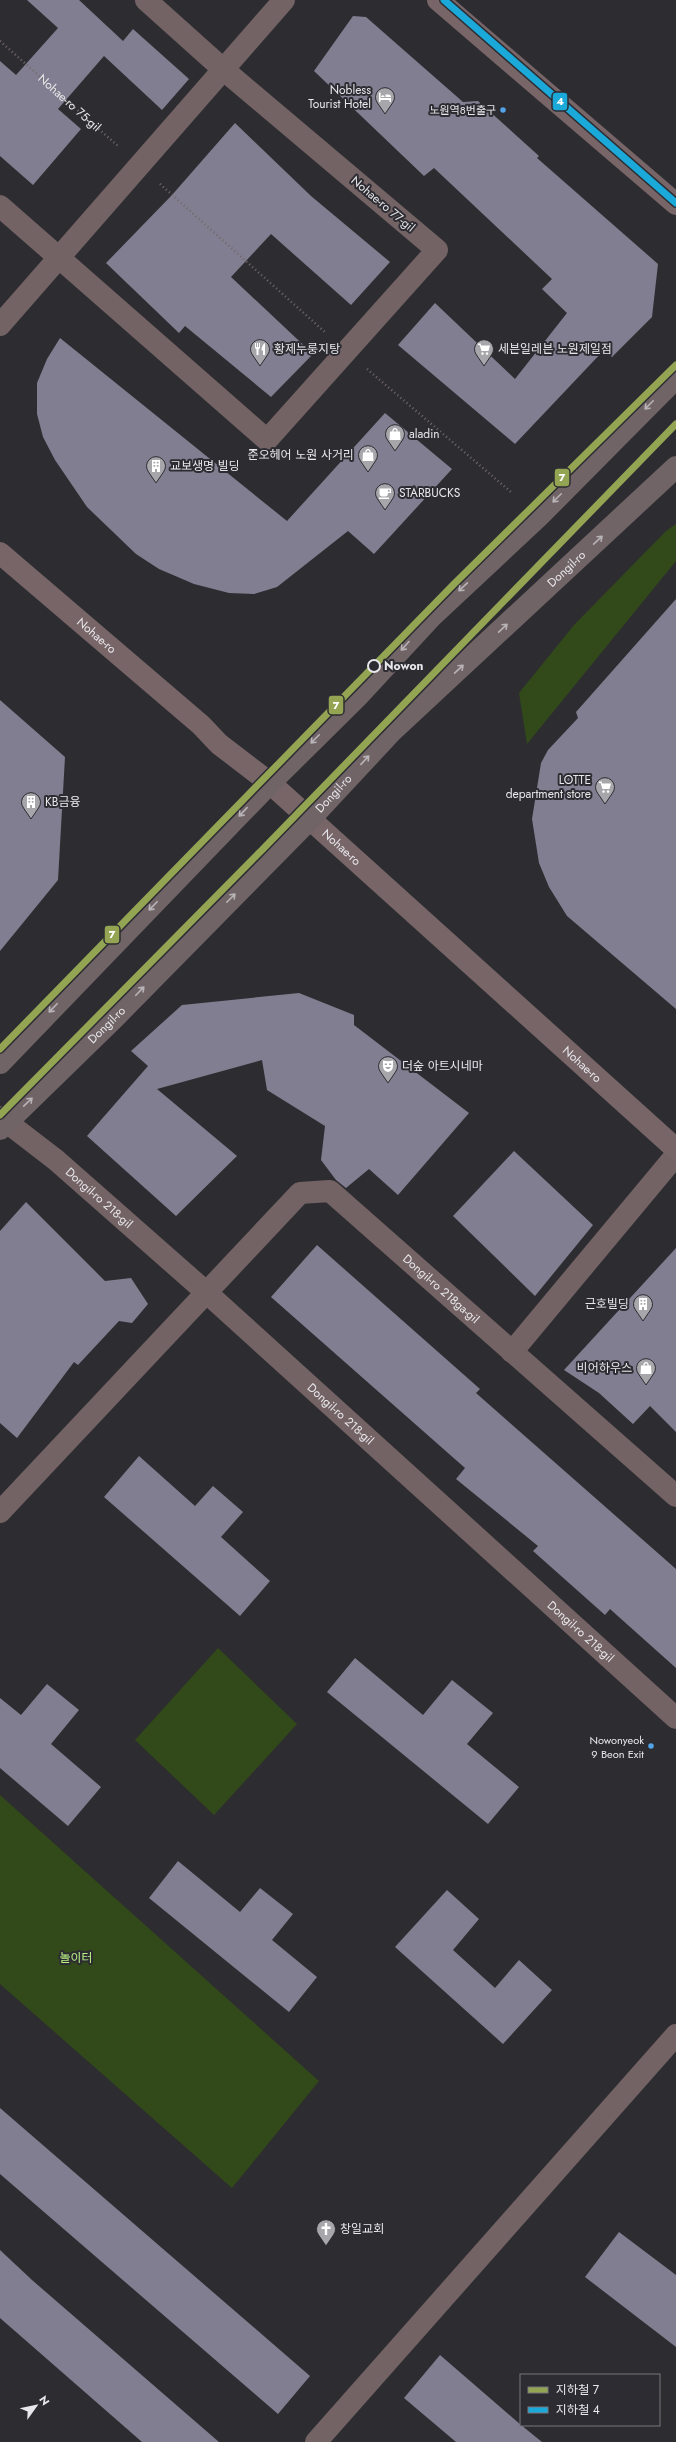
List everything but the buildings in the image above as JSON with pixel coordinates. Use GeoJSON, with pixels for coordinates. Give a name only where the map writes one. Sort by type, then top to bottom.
{"type":"FeatureCollection","features":[{"type":"Feature","properties":{"kind":"main road"},"geometry":{"type":"LineString","coordinates":[[438,0],[676,204]]}},
{"type":"Feature","properties":{"kind":"main road"},"geometry":{"type":"LineString","coordinates":[[0,1063],[270,784],[357,698],[431,617],[539,516],[676,378]]}},
{"type":"Feature","properties":{"kind":"main road","name":"Dongil-ro"},"geometry":{"type":"LineString","coordinates":[[2,1123],[116,1016],[310,819],[391,732],[676,467]]}},
{"type":"Feature","properties":{"kind":"main road","name":"Nohae-ro"},"geometry":{"type":"LineString","coordinates":[[0,553],[201,725],[219,744],[270,784],[310,819],[676,1149]]}},
{"type":"Feature","properties":{"kind":"street"},"geometry":{"type":"LineString","coordinates":[[146,0],[224,70]]}},
{"type":"Feature","properties":{"kind":"street"},"geometry":{"type":"LineString","coordinates":[[0,325],[284,0]]}},
{"type":"Feature","properties":{"kind":"street","name":"Nohae-ro 77-gil"},"geometry":{"type":"LineString","coordinates":[[58,258],[267,440],[437,250],[224,70]]}},
{"type":"Feature","properties":{"kind":"street"},"geometry":{"type":"LineString","coordinates":[[0,206],[58,258]]}},
{"type":"Feature","properties":{"kind":"street","name":"Dongil-ro 218-gil"},"geometry":{"type":"LineString","coordinates":[[2,1123],[56,1160],[207,1293],[676,1718]]}},
{"type":"Feature","properties":{"kind":"street"},"geometry":{"type":"LineString","coordinates":[[512,1352],[676,1156]]}},
{"type":"Feature","properties":{"kind":"street","name":"Dongil-ro 218ga-gil"},"geometry":{"type":"LineString","coordinates":[[0,1512],[300,1194],[330,1191],[676,1496]]}},
{"type":"Feature","properties":{"kind":"street"},"geometry":{"type":"LineString","coordinates":[[316,2442],[676,2035]]}},
{"type":"Feature","properties":{"kind":"path","name":"Nohae-ro 75-gil"},"geometry":{"type":"LineString","coordinates":[[0,41],[139,166]]}},
{"type":"Feature","properties":{"kind":"path"},"geometry":{"type":"LineString","coordinates":[[139,166],[347,352],[511,492]]}},
{"type":"Feature","properties":{"kind":"green space"},"geometry":{"type":"Polygon","coordinates":[[[676,524],[676,561],[527,744],[519,693],[574,625],[666,531],[676,524]]]}},
{"type":"Feature","properties":{"kind":"green space"},"geometry":{"type":"Polygon","coordinates":[[[218,1648],[297,1724],[214,1815],[135,1740],[218,1648]]]}},
{"type":"Feature","properties":{"kind":"green space","name":"놀이터"},"geometry":{"type":"Polygon","coordinates":[[[0,1795],[319,2081],[232,2188],[0,1984],[0,1795]]]}},
{"type":"Feature","properties":{"kind":"metro line","name":"4"},"geometry":{"type":"LineString","coordinates":[[444,0],[676,203]]}},
{"type":"Feature","properties":{"kind":"metro line","name":"7"},"geometry":{"type":"LineString","coordinates":[[0,1049],[453,585],[676,365]]}},
{"type":"Feature","properties":{"kind":"metro line","name":"7"},"geometry":{"type":"LineString","coordinates":[[0,1115],[263,849],[676,424]]}},
{"type":"Feature","properties":{"kind":"place","name":"노원역8번출구"},"geometry":{"type":"Point","coordinates":[503,110]}},
{"type":"Feature","properties":{"kind":"place","name":"Nobless Tourist Hotel"},"geometry":{"type":"Point","coordinates":[385,114]}},
{"type":"Feature","properties":{"kind":"place","name":"황제누룽지탕"},"geometry":{"type":"Point","coordinates":[260,366]}},
{"type":"Feature","properties":{"kind":"place","name":"세븐일레븐 노원제일점"},"geometry":{"type":"Point","coordinates":[484,366]}},
{"type":"Feature","properties":{"kind":"place","name":"aladin"},"geometry":{"type":"Point","coordinates":[395,451]}},
{"type":"Feature","properties":{"kind":"place","name":"준오헤어 노원 사거리"},"geometry":{"type":"Point","coordinates":[368,472]}},
{"type":"Feature","properties":{"kind":"place","name":"교보생명 빌딩"},"geometry":{"type":"Point","coordinates":[156,483]}},
{"type":"Feature","properties":{"kind":"place","name":"STARBUCKS"},"geometry":{"type":"Point","coordinates":[385,510]}},
{"type":"Feature","properties":{"kind":"place","name":"Nowon"},"geometry":{"type":"Point","coordinates":[374,666]}},
{"type":"Feature","properties":{"kind":"place","name":"LOTTE department store"},"geometry":{"type":"Point","coordinates":[605,804]}},
{"type":"Feature","properties":{"kind":"place","name":"KB금융"},"geometry":{"type":"Point","coordinates":[31,819]}},
{"type":"Feature","properties":{"kind":"place","name":"더숲 아트시네마"},"geometry":{"type":"Point","coordinates":[388,1083]}},
{"type":"Feature","properties":{"kind":"place","name":"근호빌딩"},"geometry":{"type":"Point","coordinates":[643,1321]}},
{"type":"Feature","properties":{"kind":"place","name":"비어하우스"},"geometry":{"type":"Point","coordinates":[646,1385]}},
{"type":"Feature","properties":{"kind":"place","name":"Nowonyeok 9 Beon Exit"},"geometry":{"type":"Point","coordinates":[651,1746]}},
{"type":"Feature","properties":{"kind":"place","name":"창일교회"},"geometry":{"type":"Point","coordinates":[326,2246]}}]}
